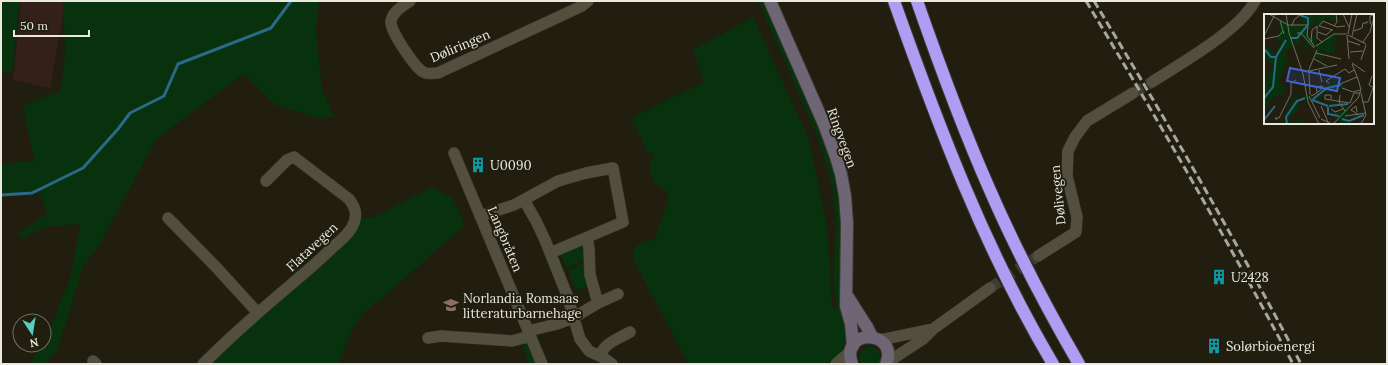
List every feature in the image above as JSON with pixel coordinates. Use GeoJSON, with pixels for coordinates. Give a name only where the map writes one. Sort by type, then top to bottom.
{"type":"FeatureCollection","features":[{"type":"Feature","properties":{"kind":"highway"},"geometry":{"type":"LineString","coordinates":[[894,1],[924,86],[968,196],[1000,265],[1043,348],[1053,364]]}},
{"type":"Feature","properties":{"kind":"highway"},"geometry":{"type":"LineString","coordinates":[[917,1],[944,79],[988,188],[1019,254],[1079,364]]}},
{"type":"Feature","properties":{"kind":"main road","name":"Ringvegen"},"geometry":{"type":"LineString","coordinates":[[770,1],[824,124],[841,174],[845,196],[847,223],[846,306],[851,324],[852,348]]}},
{"type":"Feature","properties":{"kind":"main road"},"geometry":{"type":"LineString","coordinates":[[846,294],[867,327],[888,350],[887,363]]}},
{"type":"Feature","properties":{"kind":"main road"},"geometry":{"type":"LineString","coordinates":[[852,364],[850,359],[852,348],[855,343],[863,338],[876,338]]}},
{"type":"Feature","properties":{"kind":"street","name":"Døliringen"},"geometry":{"type":"LineString","coordinates":[[410,1],[393,14],[390,24],[393,34],[418,67],[423,72],[428,74],[438,73],[582,6],[588,1]]}},
{"type":"Feature","properties":{"kind":"street"},"geometry":{"type":"LineString","coordinates":[[1152,82],[1199,52],[1233,26],[1253,6],[1255,1]]}},
{"type":"Feature","properties":{"kind":"street","name":"Dølivegen"},"geometry":{"type":"LineString","coordinates":[[1038,256],[1076,232],[1077,216],[1067,176],[1068,151],[1075,137],[1087,121],[1133,93]]}},
{"type":"Feature","properties":{"kind":"street","name":"Langbråten"},"geometry":{"type":"LineString","coordinates":[[454,153],[542,364]]}},
{"type":"Feature","properties":{"kind":"street","name":"Flatavegen"},"geometry":{"type":"LineString","coordinates":[[204,364],[258,313],[319,261],[346,235],[352,227],[356,212],[349,199],[294,157],[287,160],[266,181]]}},
{"type":"Feature","properties":{"kind":"street"},"geometry":{"type":"LineString","coordinates":[[480,216],[514,206],[563,179],[613,168],[623,222],[550,253]]}},
{"type":"Feature","properties":{"kind":"street"},"geometry":{"type":"LineString","coordinates":[[524,200],[536,221],[567,295],[572,318],[583,346],[612,364]]}},
{"type":"Feature","properties":{"kind":"street"},"geometry":{"type":"LineString","coordinates":[[168,218],[216,266],[258,313]]}},
{"type":"Feature","properties":{"kind":"street"},"geometry":{"type":"LineString","coordinates":[[587,238],[590,275],[598,303]]}},
{"type":"Feature","properties":{"kind":"street"},"geometry":{"type":"LineString","coordinates":[[887,363],[990,288]]}},
{"type":"Feature","properties":{"kind":"street"},"geometry":{"type":"LineString","coordinates":[[428,338],[441,336],[512,341],[572,318],[598,303],[618,294]]}},
{"type":"Feature","properties":{"kind":"street"},"geometry":{"type":"LineString","coordinates":[[876,338],[933,329]]}},
{"type":"Feature","properties":{"kind":"street"},"geometry":{"type":"LineString","coordinates":[[600,356],[602,350],[607,345],[630,332]]}},
{"type":"Feature","properties":{"kind":"street"},"geometry":{"type":"LineString","coordinates":[[836,364],[852,348]]}},
{"type":"Feature","properties":{"kind":"shaded area"},"geometry":{"type":"Polygon","coordinates":[[[21,1],[61,1],[65,4],[50,88],[13,80],[21,1]]]}},
{"type":"Feature","properties":{"kind":"green space"},"geometry":{"type":"Polygon","coordinates":[[[1,1],[20,1],[12,73],[1,71],[1,1]]]}},
{"type":"Feature","properties":{"kind":"green space"},"geometry":{"type":"Polygon","coordinates":[[[63,1],[319,1],[316,30],[322,90],[335,117],[315,117],[275,105],[243,74],[156,139],[100,244],[83,267],[57,351],[44,364],[30,364],[36,353],[52,353],[52,324],[71,276],[80,224],[46,227],[23,238],[17,234],[47,214],[40,194],[1,195],[1,164],[34,161],[23,105],[61,91],[65,54],[63,1]]]}},
{"type":"Feature","properties":{"kind":"green space"},"geometry":{"type":"Polygon","coordinates":[[[758,1],[763,1],[822,135],[832,164],[840,216],[841,242],[839,272],[841,295],[847,321],[866,341],[833,361],[831,360],[828,362],[829,364],[688,364],[635,262],[633,249],[644,241],[654,240],[669,198],[666,191],[655,183],[649,170],[654,154],[647,152],[632,117],[704,82],[693,50],[753,17],[809,139],[827,227],[832,306],[838,312],[833,281],[836,223],[832,186],[815,131],[758,1]]]}},
{"type":"Feature","properties":{"kind":"green space"},"geometry":{"type":"Polygon","coordinates":[[[433,187],[453,199],[465,225],[362,314],[353,328],[338,364],[208,364],[257,319],[288,295],[354,231],[357,224],[361,220],[374,217],[433,187]]]}},
{"type":"Feature","properties":{"kind":"green space"},"geometry":{"type":"Polygon","coordinates":[[[584,244],[587,259],[566,268],[561,256],[556,258],[556,255],[584,244]]]}},
{"type":"Feature","properties":{"kind":"green space"},"geometry":{"type":"Polygon","coordinates":[[[587,262],[590,286],[575,290],[568,270],[587,262]]]}},
{"type":"Feature","properties":{"kind":"green space"},"geometry":{"type":"Polygon","coordinates":[[[521,343],[528,346],[535,364],[530,364],[521,343]]]}},
{"type":"Feature","properties":{"kind":"green space"},"geometry":{"type":"Polygon","coordinates":[[[871,346],[877,349],[880,353],[880,361],[878,364],[862,364],[859,358],[860,352],[871,346]]]}},
{"type":"Feature","properties":{"kind":"waterway"},"geometry":{"type":"LineString","coordinates":[[1,195],[32,193],[83,168],[118,129],[130,113],[164,96],[178,64],[271,28],[291,1]]}},
{"type":"Feature","properties":{"kind":"tunnel"},"geometry":{"type":"LineString","coordinates":[[1133,93],[1152,82]]}},
{"type":"Feature","properties":{"kind":"tunnel"},"geometry":{"type":"LineString","coordinates":[[990,288],[1038,256]]}},
{"type":"Feature","properties":{"kind":"railway"},"geometry":{"type":"LineString","coordinates":[[1086,1],[1192,181],[1293,364]]}},
{"type":"Feature","properties":{"kind":"railway"},"geometry":{"type":"LineString","coordinates":[[1094,1],[1148,90],[1200,181],[1301,364]]}},
{"type":"Feature","properties":{"kind":"place","name":"U0090"},"geometry":{"type":"Point","coordinates":[478,165]}},
{"type":"Feature","properties":{"kind":"place","name":"U2428"},"geometry":{"type":"Point","coordinates":[1219,277]}},
{"type":"Feature","properties":{"kind":"place","name":"Norlandia Romsaas litteraturbarnehage"},"geometry":{"type":"Point","coordinates":[451,305]}},
{"type":"Feature","properties":{"kind":"place","name":"Solørbioenergi"},"geometry":{"type":"Point","coordinates":[1214,346]}}]}
